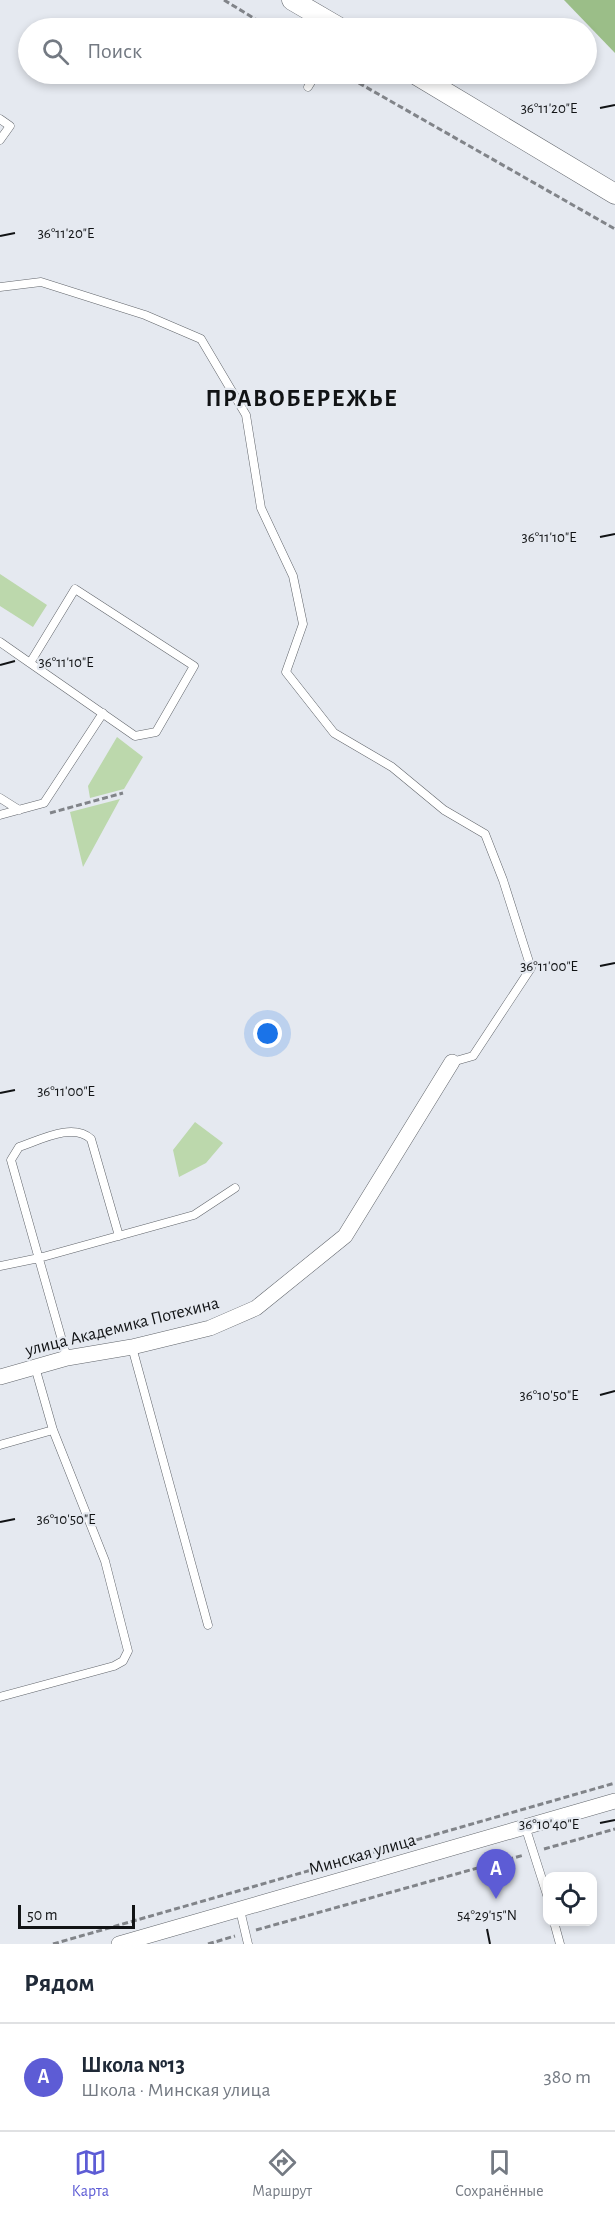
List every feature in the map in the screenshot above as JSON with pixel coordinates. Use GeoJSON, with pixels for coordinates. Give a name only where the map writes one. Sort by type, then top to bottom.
{"type":"FeatureCollection","features":[{"type":"Feature","properties":{"kind":"street"},"geometry":{"type":"LineString","coordinates":[[292,0],[322,18]]}},
{"type":"Feature","properties":{"kind":"street"},"geometry":{"type":"LineString","coordinates":[[432,84],[615,194]]}},
{"type":"Feature","properties":{"kind":"street","name":"улица Академика Потехина"},"geometry":{"type":"LineString","coordinates":[[0,1377],[67,1358],[132,1347],[210,1328],[256,1308],[345,1236],[452,1062]]}},
{"type":"Feature","properties":{"kind":"street","name":"Минская улица"},"geometry":{"type":"LineString","coordinates":[[119,1944],[615,1801]]}},
{"type":"Feature","properties":{"kind":"lane"},"geometry":{"type":"LineString","coordinates":[[0,119],[10,126],[0,140]]}},
{"type":"Feature","properties":{"kind":"lane"},"geometry":{"type":"LineString","coordinates":[[0,287],[41,282],[145,315],[201,339],[246,415],[261,508],[293,576],[303,624],[285,672],[334,733],[392,767],[444,810],[485,834],[524,946],[531,968],[473,1056],[452,1062]]}},
{"type":"Feature","properties":{"kind":"lane"},"geometry":{"type":"LineString","coordinates":[[0,642],[30,663],[103,713],[135,736],[156,732],[194,666],[75,589],[30,663]]}},
{"type":"Feature","properties":{"kind":"lane"},"geometry":{"type":"LineString","coordinates":[[0,815],[44,802],[103,713]]}},
{"type":"Feature","properties":{"kind":"lane"},"geometry":{"type":"LineString","coordinates":[[0,798],[19,810]]}},
{"type":"Feature","properties":{"kind":"lane"},"geometry":{"type":"LineString","coordinates":[[67,1358],[11,1160],[14,1152],[19,1147],[74,1130],[84,1133],[91,1139],[118,1236]]}},
{"type":"Feature","properties":{"kind":"lane"},"geometry":{"type":"LineString","coordinates":[[0,1266],[39,1258],[194,1215],[235,1188]]}},
{"type":"Feature","properties":{"kind":"lane"},"geometry":{"type":"LineString","coordinates":[[132,1347],[208,1625]]}},
{"type":"Feature","properties":{"kind":"lane"},"geometry":{"type":"LineString","coordinates":[[0,1697],[114,1666],[123,1661],[128,1651],[105,1561],[53,1430],[35,1367]]}},
{"type":"Feature","properties":{"kind":"lane"},"geometry":{"type":"LineString","coordinates":[[0,1445],[53,1430]]}},
{"type":"Feature","properties":{"kind":"lane"},"geometry":{"type":"LineString","coordinates":[[525,1826],[543,1882]]}},
{"type":"Feature","properties":{"kind":"lane"},"geometry":{"type":"LineString","coordinates":[[240,1910],[248,1944]]}},
{"type":"Feature","properties":{"kind":"lane"},"geometry":{"type":"LineString","coordinates":[[555,1926],[560,1944]]}},
{"type":"Feature","properties":{"kind":"path"},"geometry":{"type":"LineString","coordinates":[[224,0],[254,18]]}},
{"type":"Feature","properties":{"kind":"path"},"geometry":{"type":"LineString","coordinates":[[361,84],[615,229]]}},
{"type":"Feature","properties":{"kind":"path"},"geometry":{"type":"LineString","coordinates":[[45,815],[123,793]]}},
{"type":"Feature","properties":{"kind":"path"},"geometry":{"type":"LineString","coordinates":[[53,1944],[615,1784]]}},
{"type":"Feature","properties":{"kind":"path"},"geometry":{"type":"LineString","coordinates":[[208,1944],[615,1829]]}},
{"type":"Feature","properties":{"kind":"green space"},"geometry":{"type":"Polygon","coordinates":[[[564,0],[615,0],[615,53],[597,34],[597,18],[581,18],[564,0]]]}},
{"type":"Feature","properties":{"kind":"green space"},"geometry":{"type":"Polygon","coordinates":[[[0,574],[47,605],[33,627],[0,606],[0,574]]]}},
{"type":"Feature","properties":{"kind":"green space"},"geometry":{"type":"Polygon","coordinates":[[[117,737],[143,757],[124,789],[90,798],[88,786],[117,737]]]}},
{"type":"Feature","properties":{"kind":"green space"},"geometry":{"type":"Polygon","coordinates":[[[120,799],[83,867],[70,812],[120,799]]]}},
{"type":"Feature","properties":{"kind":"green space"},"geometry":{"type":"Polygon","coordinates":[[[195,1122],[223,1143],[206,1163],[179,1177],[173,1150],[195,1122]]]}},
{"type":"Feature","properties":{"kind":"place","name":"Школа №13"},"geometry":{"type":"Point","coordinates":[496,1899]}},
{"type":"Feature","properties":{"kind":"district","name":"ПРАВОБЕРЕЖЬЕ"},"geometry":{"type":"Point","coordinates":[302,398]}}]}
